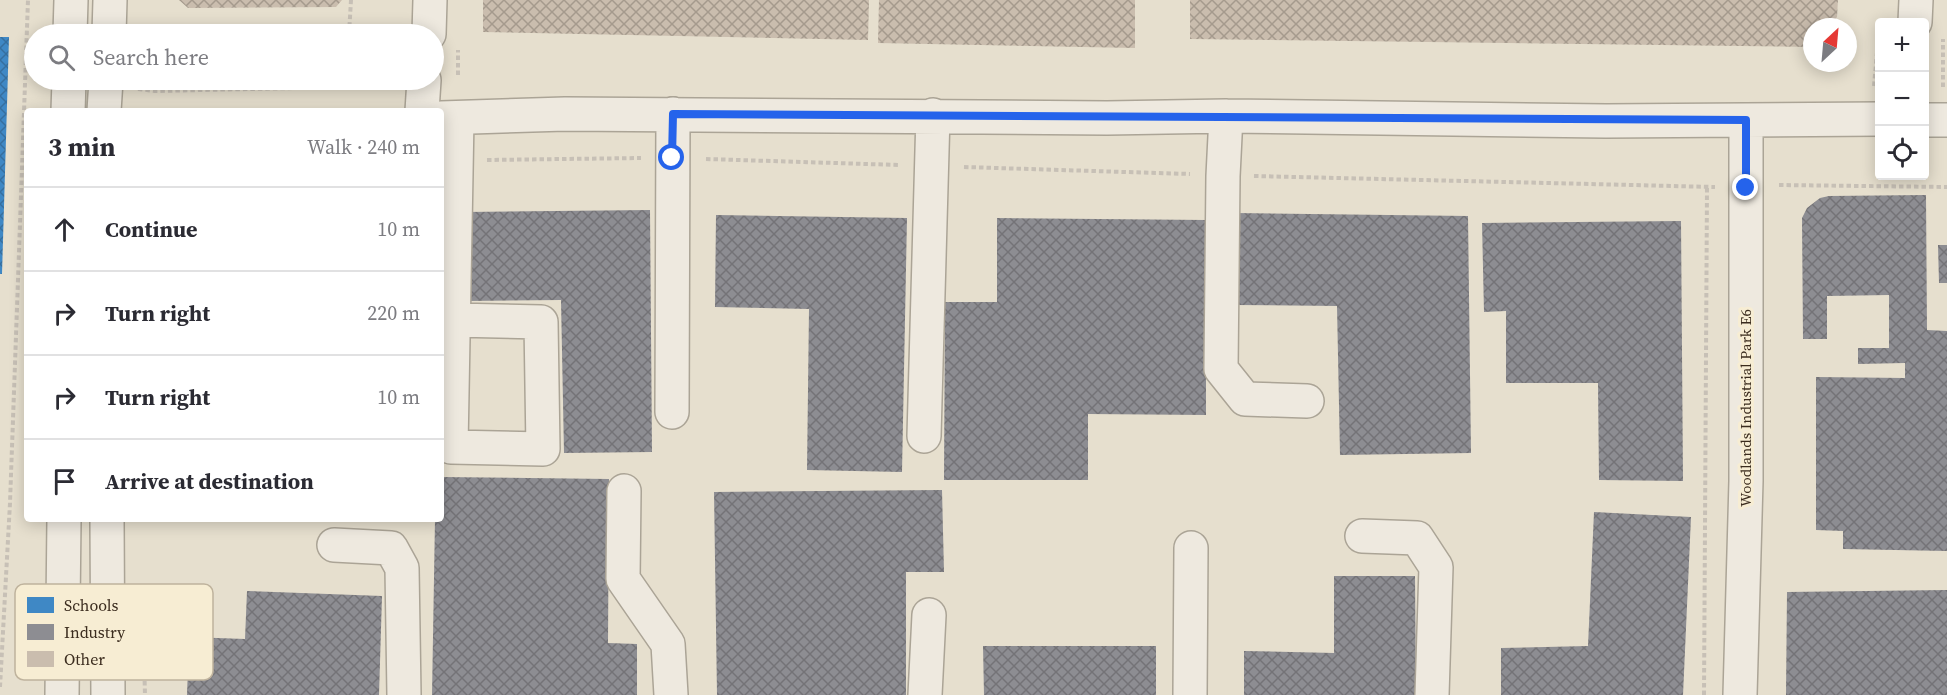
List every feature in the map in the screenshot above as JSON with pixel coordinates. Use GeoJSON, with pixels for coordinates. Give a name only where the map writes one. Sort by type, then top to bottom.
{"type":"FeatureCollection","features":[{"type":"Feature","properties":{"kind":"street"},"geometry":{"type":"LineString","coordinates":[[70,24],[71,0]]}},
{"type":"Feature","properties":{"kind":"street"},"geometry":{"type":"LineString","coordinates":[[109,24],[110,0]]}},
{"type":"Feature","properties":{"kind":"street"},"geometry":{"type":"LineString","coordinates":[[429,24],[430,0]]}},
{"type":"Feature","properties":{"kind":"street"},"geometry":{"type":"LineString","coordinates":[[1915,18],[1916,0]]}},
{"type":"Feature","properties":{"kind":"street"},"geometry":{"type":"LineString","coordinates":[[68,108],[69,90]]}},
{"type":"Feature","properties":{"kind":"street"},"geometry":{"type":"LineString","coordinates":[[104,108],[105,90]]}},
{"type":"Feature","properties":{"kind":"street"},"geometry":{"type":"LineString","coordinates":[[422,108],[423,90]]}},
{"type":"Feature","properties":{"kind":"street"},"geometry":{"type":"LineString","coordinates":[[454,320],[542,321],[543,449],[451,447],[454,320],[449,118],[565,114],[673,114],[1107,118],[1226,116],[1606,121],[1875,119]]}},
{"type":"Feature","properties":{"kind":"street"},"geometry":{"type":"LineString","coordinates":[[672,412],[673,114]]}},
{"type":"Feature","properties":{"kind":"street"},"geometry":{"type":"LineString","coordinates":[[924,436],[933,116]]}},
{"type":"Feature","properties":{"kind":"street"},"geometry":{"type":"LineString","coordinates":[[1226,116],[1223,176],[1221,369],[1245,399],[1307,401]]}},
{"type":"Feature","properties":{"kind":"street","name":"Woodlands Industrial Park E6"},"geometry":{"type":"LineString","coordinates":[[1740,695],[1746,481],[1746,120]]}},
{"type":"Feature","properties":{"kind":"street"},"geometry":{"type":"LineString","coordinates":[[1929,120],[1947,120]]}},
{"type":"Feature","properties":{"kind":"street"},"geometry":{"type":"LineString","coordinates":[[624,491],[623,579],[668,644],[671,695]]}},
{"type":"Feature","properties":{"kind":"street"},"geometry":{"type":"LineString","coordinates":[[63,584],[64,522]]}},
{"type":"Feature","properties":{"kind":"street"},"geometry":{"type":"LineString","coordinates":[[107,522],[107,584]]}},
{"type":"Feature","properties":{"kind":"street"},"geometry":{"type":"LineString","coordinates":[[1362,536],[1416,538],[1436,567],[1432,695]]}},
{"type":"Feature","properties":{"kind":"street"},"geometry":{"type":"LineString","coordinates":[[334,545],[391,548],[402,568],[404,695]]}},
{"type":"Feature","properties":{"kind":"street"},"geometry":{"type":"LineString","coordinates":[[1190,695],[1191,548]]}},
{"type":"Feature","properties":{"kind":"street"},"geometry":{"type":"LineString","coordinates":[[925,695],[929,615]]}},
{"type":"Feature","properties":{"kind":"street"},"geometry":{"type":"LineString","coordinates":[[62,684],[108,684]]}},
{"type":"Feature","properties":{"kind":"path"},"geometry":{"type":"LineString","coordinates":[[26,24],[27,0]]}},
{"type":"Feature","properties":{"kind":"path"},"geometry":{"type":"LineString","coordinates":[[350,24],[351,0]]}},
{"type":"Feature","properties":{"kind":"path"},"geometry":{"type":"LineString","coordinates":[[1874,87],[1880,11]]}},
{"type":"Feature","properties":{"kind":"path"},"geometry":{"type":"LineString","coordinates":[[0,687],[10,503],[24,89]]}},
{"type":"Feature","properties":{"kind":"path"},"geometry":{"type":"LineString","coordinates":[[1704,695],[1707,187]]}},
{"type":"Feature","properties":{"kind":"building: Schools"},"geometry":{"type":"Polygon","coordinates":[[[0,37],[9,37],[2,274],[0,274],[0,37]]]}},
{"type":"Feature","properties":{"kind":"building: Industry"},"geometry":{"type":"Polygon","coordinates":[[[1926,195],[1927,330],[1947,331],[1947,551],[1843,549],[1843,531],[1816,530],[1816,377],[1905,378],[1905,363],[1858,364],[1858,348],[1889,348],[1889,295],[1827,296],[1827,339],[1803,339],[1802,218],[1807,208],[1820,198],[1829,196],[1926,195]]]}},
{"type":"Feature","properties":{"kind":"building: Industry"},"geometry":{"type":"Polygon","coordinates":[[[650,210],[652,452],[564,453],[561,300],[467,301],[465,212],[650,210]]]}},
{"type":"Feature","properties":{"kind":"building: Industry"},"geometry":{"type":"Polygon","coordinates":[[[1235,213],[1468,216],[1471,453],[1340,455],[1337,306],[1234,305],[1235,213]]]}},
{"type":"Feature","properties":{"kind":"building: Industry"},"geometry":{"type":"Polygon","coordinates":[[[716,215],[907,218],[902,472],[807,470],[809,309],[715,307],[716,215]]]}},
{"type":"Feature","properties":{"kind":"building: Industry"},"geometry":{"type":"Polygon","coordinates":[[[997,218],[1206,220],[1206,415],[1088,414],[1088,480],[944,480],[945,302],[997,302],[997,218]]]}},
{"type":"Feature","properties":{"kind":"building: Industry"},"geometry":{"type":"Polygon","coordinates":[[[1681,221],[1683,481],[1599,480],[1598,383],[1506,383],[1506,311],[1484,312],[1482,223],[1681,221]]]}},
{"type":"Feature","properties":{"kind":"building: Industry"},"geometry":{"type":"Polygon","coordinates":[[[1938,245],[1947,245],[1947,283],[1939,283],[1938,245]]]}},
{"type":"Feature","properties":{"kind":"building: Industry"},"geometry":{"type":"Polygon","coordinates":[[[444,477],[609,479],[608,643],[637,644],[637,695],[432,695],[435,522],[444,522],[444,477]]]}},
{"type":"Feature","properties":{"kind":"building: Industry"},"geometry":{"type":"Polygon","coordinates":[[[942,490],[944,572],[906,572],[906,695],[717,695],[714,492],[942,490]]]}},
{"type":"Feature","properties":{"kind":"building: Industry"},"geometry":{"type":"Polygon","coordinates":[[[1594,512],[1691,517],[1683,695],[1501,695],[1501,648],[1588,646],[1594,512]]]}},
{"type":"Feature","properties":{"kind":"building: Industry"},"geometry":{"type":"Polygon","coordinates":[[[1334,576],[1415,576],[1416,695],[1244,695],[1244,651],[1334,653],[1334,576]]]}},
{"type":"Feature","properties":{"kind":"building: Industry"},"geometry":{"type":"Polygon","coordinates":[[[1947,590],[1947,695],[1786,695],[1787,592],[1947,590]]]}},
{"type":"Feature","properties":{"kind":"building: Industry"},"geometry":{"type":"Polygon","coordinates":[[[247,591],[382,596],[379,695],[187,695],[188,680],[213,680],[213,638],[245,639],[247,591]]]}},
{"type":"Feature","properties":{"kind":"building: Industry"},"geometry":{"type":"Polygon","coordinates":[[[983,646],[1156,646],[1156,695],[984,695],[983,646]]]}},
{"type":"Feature","properties":{"kind":"building: Other"},"geometry":{"type":"Polygon","coordinates":[[[179,0],[342,0],[336,7],[188,8],[179,0]]]}},
{"type":"Feature","properties":{"kind":"building: Other"},"geometry":{"type":"Polygon","coordinates":[[[483,0],[869,0],[868,40],[483,32],[483,0]]]}},
{"type":"Feature","properties":{"kind":"building: Other"},"geometry":{"type":"Polygon","coordinates":[[[879,0],[1135,0],[1135,48],[878,43],[879,0]]]}},
{"type":"Feature","properties":{"kind":"building: Other"},"geometry":{"type":"Polygon","coordinates":[[[1190,0],[1838,0],[1836,18],[1803,18],[1803,47],[1190,39],[1190,0]]]}},
{"type":"Feature","properties":{"kind":"route"},"geometry":{"type":"LineString","coordinates":[[672,158],[673,114],[1746,120],[1746,188]]}}]}
